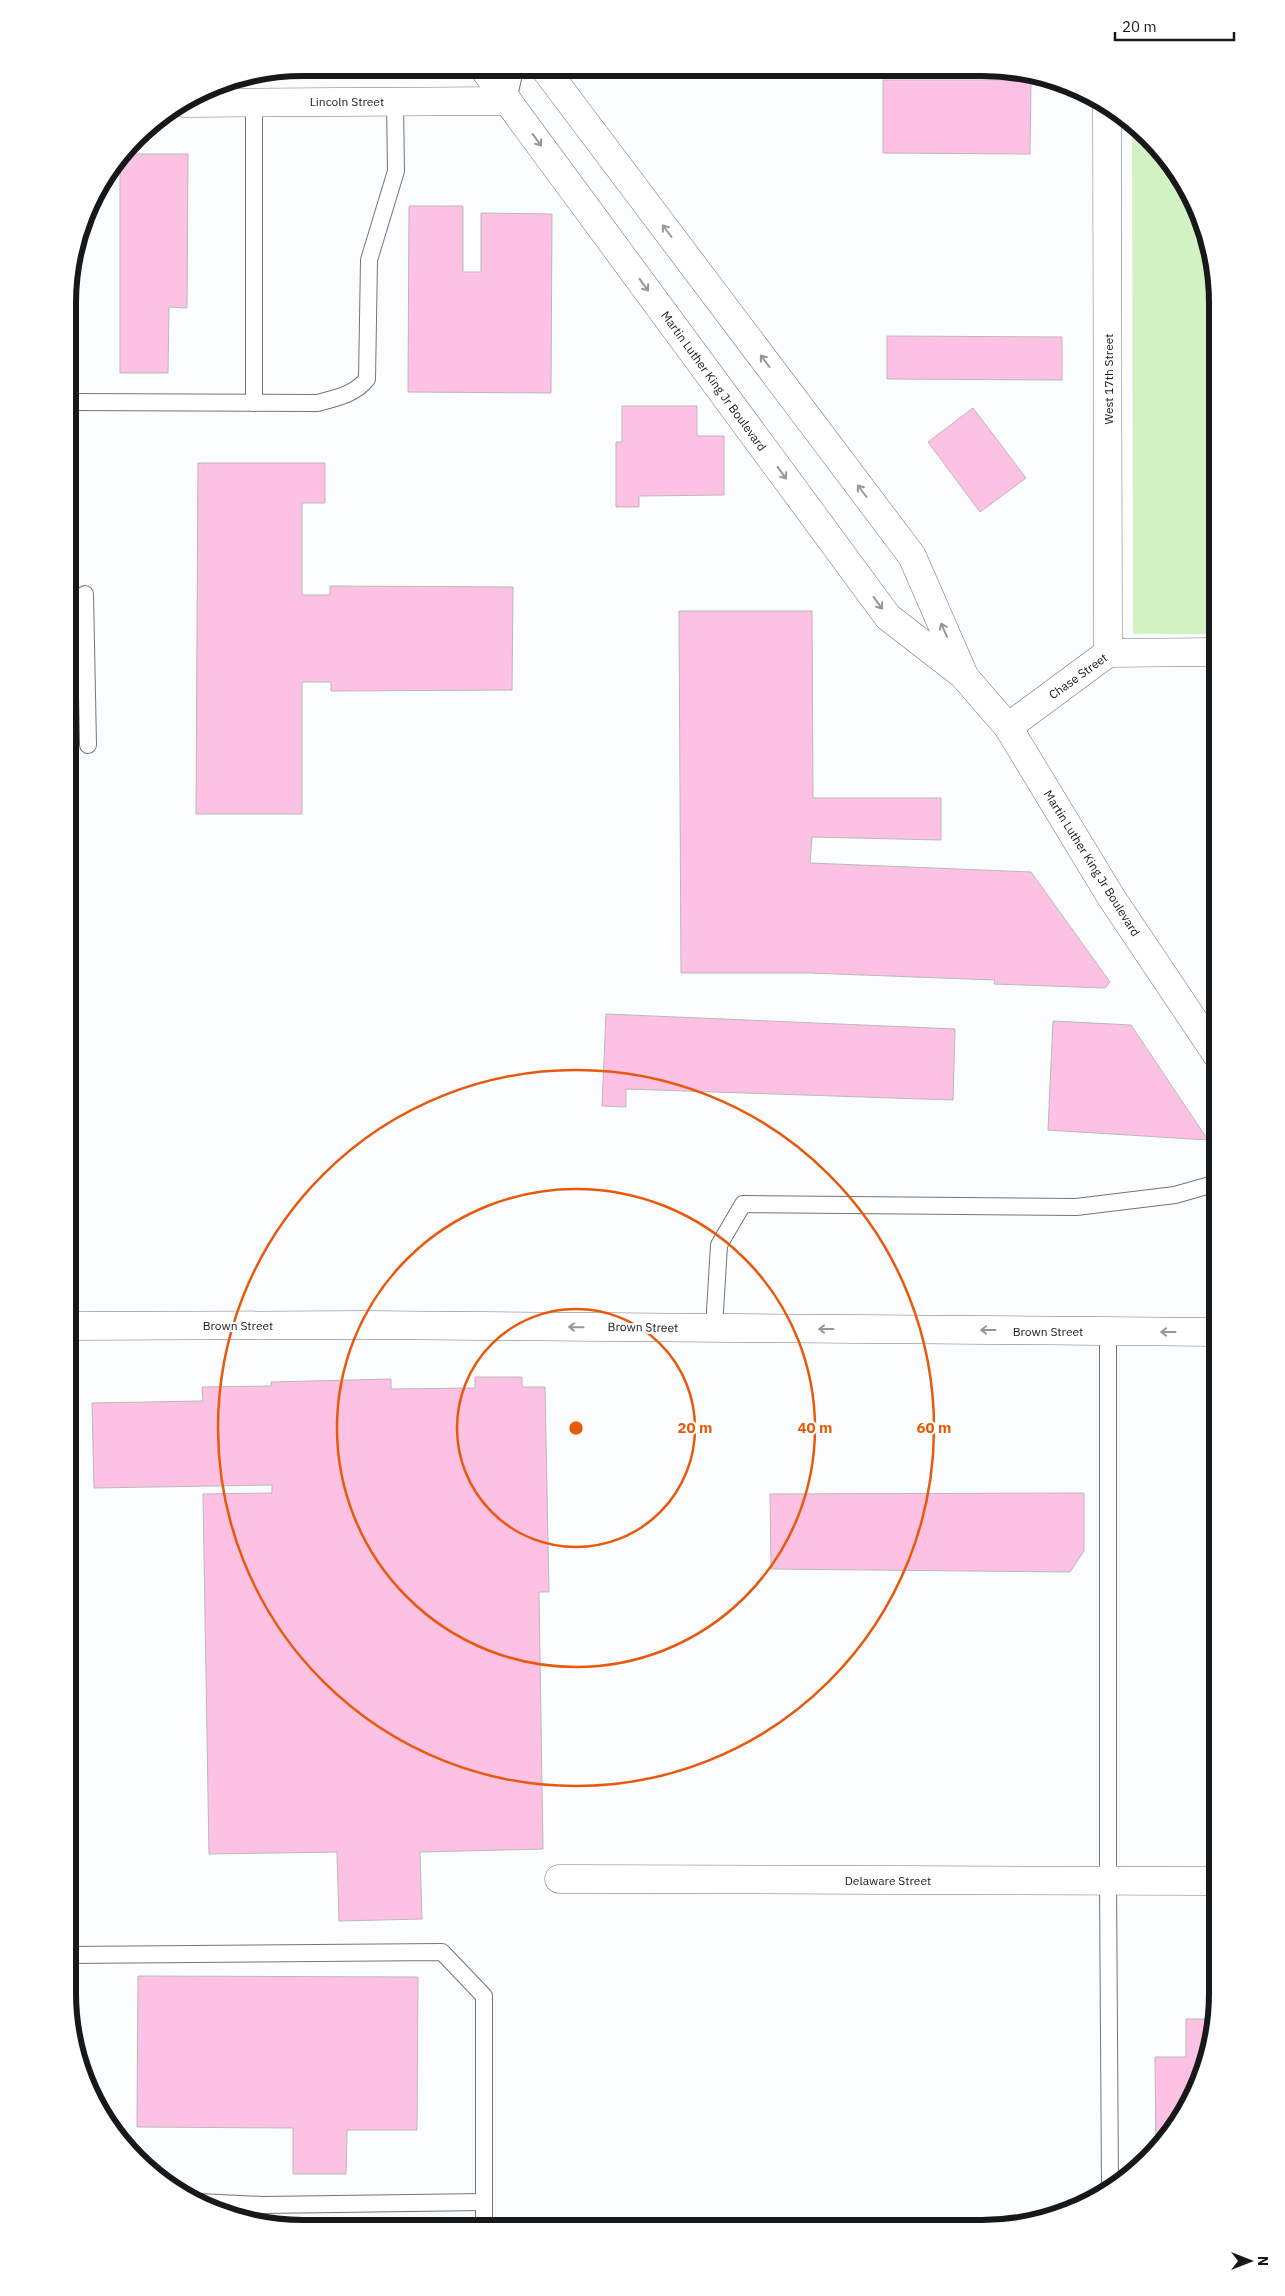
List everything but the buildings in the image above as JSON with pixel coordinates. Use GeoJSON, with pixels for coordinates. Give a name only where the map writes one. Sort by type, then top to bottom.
{"type":"FeatureCollection","features":[{"type":"Feature","properties":{"kind":"street","name":"Martin Luther King Jr Boulevard"},"geometry":{"type":"LineString","coordinates":[[489,76],[888,617],[963,674],[1008,728],[1111,897],[1209,1043]]}},
{"type":"Feature","properties":{"kind":"street","name":"Martin Luther King Jr Boulevard"},"geometry":{"type":"LineString","coordinates":[[551,76],[912,556],[963,674]]}},
{"type":"Feature","properties":{"kind":"street","name":"Lincoln Street"},"geometry":{"type":"LineString","coordinates":[[197,103],[508,101]]}},
{"type":"Feature","properties":{"kind":"street","name":"West 17th Street"},"geometry":{"type":"LineString","coordinates":[[1107,113],[1108,653]]}},
{"type":"Feature","properties":{"kind":"street","name":"Chase Street"},"geometry":{"type":"LineString","coordinates":[[1008,728],[1108,653],[1209,652]]}},
{"type":"Feature","properties":{"kind":"street","name":"Brown Street"},"geometry":{"type":"LineString","coordinates":[[76,1326],[368,1325],[1209,1332]]}},
{"type":"Feature","properties":{"kind":"street","name":"Delaware Street"},"geometry":{"type":"LineString","coordinates":[[559,1879],[1209,1881]]}},
{"type":"Feature","properties":{"kind":"lane"},"geometry":{"type":"LineString","coordinates":[[508,101],[513,76]]}},
{"type":"Feature","properties":{"kind":"lane"},"geometry":{"type":"LineString","coordinates":[[76,402],[317,404],[341,397],[359,388],[367,379],[369,260],[396,171],[395,101]]}},
{"type":"Feature","properties":{"kind":"lane"},"geometry":{"type":"LineString","coordinates":[[254,102],[254,403]]}},
{"type":"Feature","properties":{"kind":"lane"},"geometry":{"type":"LineString","coordinates":[[85,594],[88,745]]}},
{"type":"Feature","properties":{"kind":"lane"},"geometry":{"type":"LineString","coordinates":[[76,688],[86,688]]}},
{"type":"Feature","properties":{"kind":"lane"},"geometry":{"type":"LineString","coordinates":[[714,1328],[719,1245],[743,1204],[1076,1207],[1175,1195],[1209,1185]]}},
{"type":"Feature","properties":{"kind":"lane"},"geometry":{"type":"LineString","coordinates":[[1108,1331],[1110,2181]]}},
{"type":"Feature","properties":{"kind":"lane"},"geometry":{"type":"LineString","coordinates":[[76,1956],[442,1952],[484,1996],[484,2220]]}},
{"type":"Feature","properties":{"kind":"lane"},"geometry":{"type":"LineString","coordinates":[[216,2203],[263,2205],[484,2202]]}},
{"type":"Feature","properties":{"kind":"green space"},"geometry":{"type":"Polygon","coordinates":[[[1132,132],[1153,153],[1171,177],[1192,216],[1201,244],[1207,273],[1209,303],[1209,634],[1133,634],[1132,132]]]}}]}
